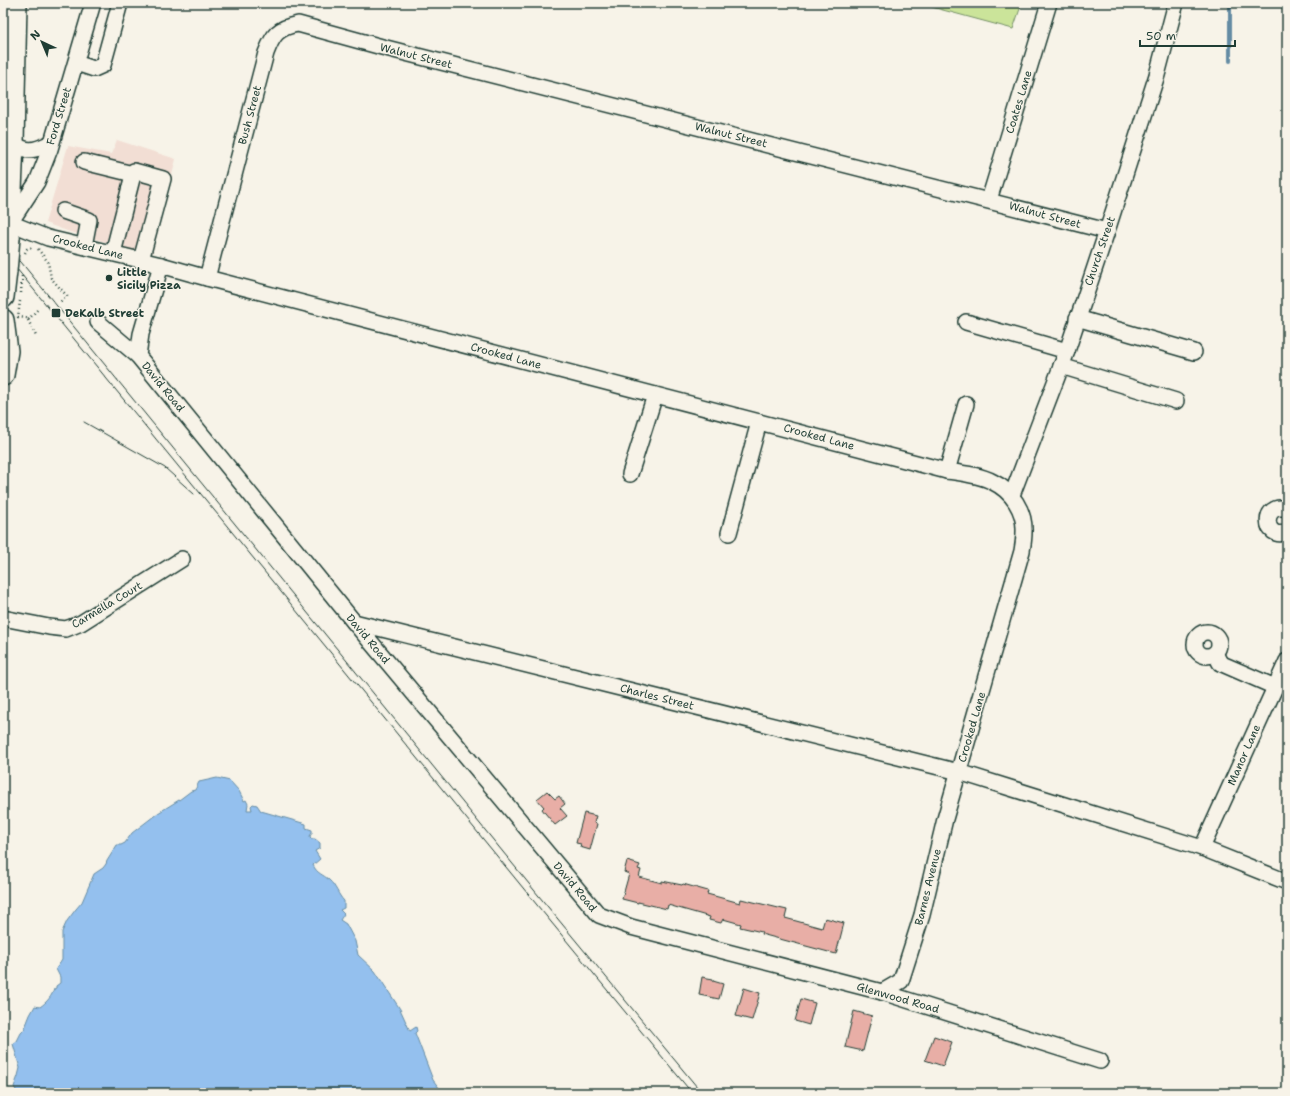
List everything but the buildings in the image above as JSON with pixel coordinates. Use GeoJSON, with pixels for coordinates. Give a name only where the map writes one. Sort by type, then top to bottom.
{"type":"FeatureCollection","features":[{"type":"Feature","properties":{"kind":"highway"},"geometry":{"type":"LineString","coordinates":[[12,295],[6,271],[10,230],[13,143],[9,39],[16,3]]}},
{"type":"Feature","properties":{"kind":"highway"},"geometry":{"type":"LineString","coordinates":[[3,320],[7,351],[3,375]]}},
{"type":"Feature","properties":{"kind":"street","name":"Ford Street"},"geometry":{"type":"LineString","coordinates":[[10,230],[37,182],[51,143],[94,3]]}},
{"type":"Feature","properties":{"kind":"street"},"geometry":{"type":"LineString","coordinates":[[76,63],[94,69],[103,65],[120,3]]}},
{"type":"Feature","properties":{"kind":"street","name":"Coates Lane"},"geometry":{"type":"LineString","coordinates":[[989,200],[1048,3]]}},
{"type":"Feature","properties":{"kind":"street","name":"Church Street"},"geometry":{"type":"LineString","coordinates":[[1012,495],[1061,366],[1107,231],[1157,75],[1176,3]]}},
{"type":"Feature","properties":{"kind":"street","name":"Bush Street"},"geometry":{"type":"LineString","coordinates":[[206,278],[266,53],[272,38],[284,28],[298,24],[354,40]]}},
{"type":"Feature","properties":{"kind":"street","name":"Walnut Street"},"geometry":{"type":"LineString","coordinates":[[354,40],[1107,231]]}},
{"type":"Feature","properties":{"kind":"street"},"geometry":{"type":"LineString","coordinates":[[13,143],[27,150],[36,150],[51,143]]}},
{"type":"Feature","properties":{"kind":"street"},"geometry":{"type":"LineString","coordinates":[[84,162],[133,174],[134,171],[163,179],[141,260]]}},
{"type":"Feature","properties":{"kind":"street"},"geometry":{"type":"LineString","coordinates":[[113,253],[133,174]]}},
{"type":"Feature","properties":{"kind":"street"},"geometry":{"type":"LineString","coordinates":[[63,211],[89,220],[84,246]]}},
{"type":"Feature","properties":{"kind":"street","name":"Crooked Lane"},"geometry":{"type":"LineString","coordinates":[[10,230],[161,265],[947,471],[968,474],[993,481],[1012,495],[1022,514],[1025,531],[1022,551],[959,772],[1202,848],[1287,882]]}},
{"type":"Feature","properties":{"kind":"street","name":"David Road"},"geometry":{"type":"LineString","coordinates":[[161,265],[141,334],[138,356],[354,622],[599,915],[631,927],[693,942]]}},
{"type":"Feature","properties":{"kind":"street"},"geometry":{"type":"LineString","coordinates":[[1077,318],[1194,352]]}},
{"type":"Feature","properties":{"kind":"street"},"geometry":{"type":"LineString","coordinates":[[98,322],[138,356]]}},
{"type":"Feature","properties":{"kind":"street"},"geometry":{"type":"LineString","coordinates":[[966,322],[1066,351]]}},
{"type":"Feature","properties":{"kind":"street"},"geometry":{"type":"LineString","coordinates":[[1061,366],[1176,401]]}},
{"type":"Feature","properties":{"kind":"street"},"geometry":{"type":"LineString","coordinates":[[630,474],[655,395]]}},
{"type":"Feature","properties":{"kind":"street"},"geometry":{"type":"LineString","coordinates":[[947,471],[966,404]]}},
{"type":"Feature","properties":{"kind":"street"},"geometry":{"type":"LineString","coordinates":[[729,533],[759,422]]}},
{"type":"Feature","properties":{"kind":"street"},"geometry":{"type":"LineString","coordinates":[[1287,509],[1282,508],[1273,511],[1269,515],[1268,520],[1268,525],[1275,532],[1280,534],[1287,532]]}},
{"type":"Feature","properties":{"kind":"street","name":"Carmella Court"},"geometry":{"type":"LineString","coordinates":[[3,618],[49,627],[66,628],[81,623],[182,559]]}},
{"type":"Feature","properties":{"kind":"street","name":"Charles Street"},"geometry":{"type":"LineString","coordinates":[[354,622],[959,772]]}},
{"type":"Feature","properties":{"kind":"street"},"geometry":{"type":"LineString","coordinates":[[1215,653],[1220,663],[1275,687]]}},
{"type":"Feature","properties":{"kind":"street","name":"Manor Lane"},"geometry":{"type":"LineString","coordinates":[[1202,848],[1287,661]]}},
{"type":"Feature","properties":{"kind":"street","name":"Barnes Avenue"},"geometry":{"type":"LineString","coordinates":[[882,992],[901,981],[922,915],[945,819],[959,772]]}},
{"type":"Feature","properties":{"kind":"street","name":"Glenwood Road"},"geometry":{"type":"LineString","coordinates":[[693,942],[882,992],[1100,1061]]}},
{"type":"Feature","properties":{"kind":"path"},"geometry":{"type":"LineString","coordinates":[[27,249],[36,246],[48,262],[51,278],[67,296],[60,302]]}},
{"type":"Feature","properties":{"kind":"path"},"geometry":{"type":"LineString","coordinates":[[12,295],[18,317],[27,318],[36,336]]}},
{"type":"Feature","properties":{"kind":"path"},"geometry":{"type":"LineString","coordinates":[[28,320],[39,308]]}},
{"type":"Feature","properties":{"kind":"shaded area"},"geometry":{"type":"Polygon","coordinates":[[[117,140],[176,159],[152,255],[70,232],[45,223],[68,146],[111,154],[117,140]]]}},
{"type":"Feature","properties":{"kind":"green space"},"geometry":{"type":"Polygon","coordinates":[[[917,3],[1022,3],[1013,29],[917,3]]]}},
{"type":"Feature","properties":{"kind":"water"},"geometry":{"type":"Polygon","coordinates":[[[217,778],[230,781],[239,791],[244,801],[246,800],[248,804],[247,810],[252,810],[251,806],[253,804],[257,805],[261,811],[306,824],[306,828],[312,830],[310,836],[311,839],[315,839],[320,843],[320,848],[315,851],[320,859],[313,865],[318,872],[331,882],[344,901],[344,908],[340,910],[344,914],[340,920],[346,924],[355,941],[358,955],[375,971],[400,1009],[410,1031],[416,1027],[417,1031],[415,1033],[433,1080],[443,1093],[18,1093],[14,1087],[20,1068],[13,1044],[17,1041],[24,1030],[35,1006],[40,1007],[45,1003],[51,996],[56,986],[60,983],[60,977],[56,969],[62,960],[62,932],[67,921],[82,902],[94,874],[103,868],[117,845],[125,843],[132,833],[158,813],[191,791],[195,790],[199,782],[217,778]]]}},
{"type":"Feature","properties":{"kind":"waterway"},"geometry":{"type":"LineString","coordinates":[[1230,3],[1230,61]]}},
{"type":"Feature","properties":{"kind":"tram line"},"geometry":{"type":"LineString","coordinates":[[3,240],[543,901],[702,1093]]}},
{"type":"Feature","properties":{"kind":"tram line"},"geometry":{"type":"LineString","coordinates":[[3,252],[692,1093]]}},
{"type":"Feature","properties":{"kind":"tram line"},"geometry":{"type":"LineString","coordinates":[[84,422],[165,468],[194,494]]}},
{"type":"Feature","properties":{"kind":"place","name":"Little Sicily Pizza"},"geometry":{"type":"Point","coordinates":[109,278]}},
{"type":"Feature","properties":{"kind":"place","name":"DeKalb Street"},"geometry":{"type":"Point","coordinates":[56,313]}}]}
